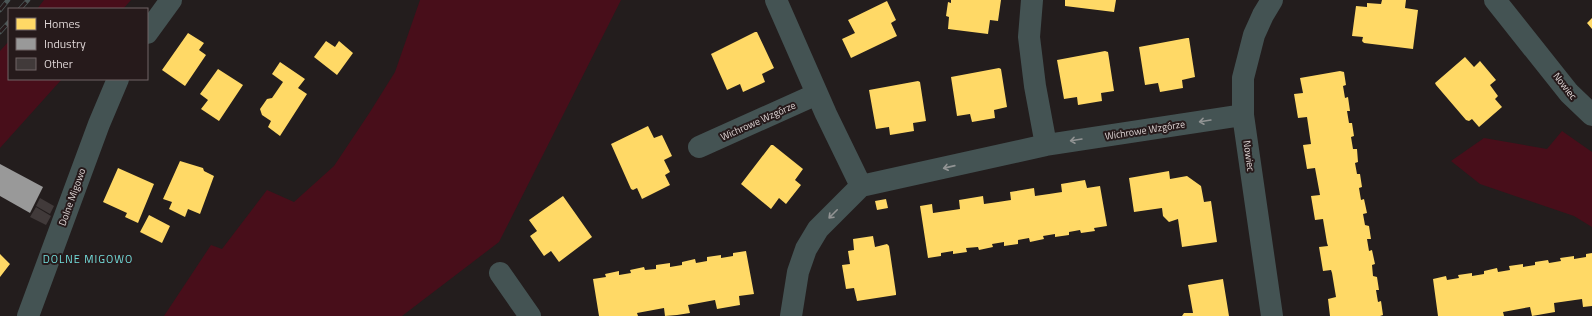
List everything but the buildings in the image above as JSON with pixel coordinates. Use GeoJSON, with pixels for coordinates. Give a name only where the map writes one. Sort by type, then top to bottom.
{"type":"FeatureCollection","features":[{"type":"Feature","properties":{"kind":"street"},"geometry":{"type":"LineString","coordinates":[[148,31],[171,0]]}},
{"type":"Feature","properties":{"kind":"street"},"geometry":{"type":"LineString","coordinates":[[776,0],[817,94],[861,186],[818,229],[806,249],[798,272],[791,316]]}},
{"type":"Feature","properties":{"kind":"street"},"geometry":{"type":"LineString","coordinates":[[1032,0],[1029,37],[1035,86],[1046,145]]}},
{"type":"Feature","properties":{"kind":"street","name":"Nowiec"},"geometry":{"type":"LineString","coordinates":[[1272,0],[1263,15],[1248,56],[1243,78],[1243,115],[1272,316]]}},
{"type":"Feature","properties":{"kind":"street","name":"Nowiec"},"geometry":{"type":"LineString","coordinates":[[1495,0],[1569,93],[1592,115]]}},
{"type":"Feature","properties":{"kind":"street","name":"Dolne Migowo"},"geometry":{"type":"LineString","coordinates":[[28,316],[99,124],[118,80]]}},
{"type":"Feature","properties":{"kind":"street","name":"Wichrowe Wzgórze"},"geometry":{"type":"LineString","coordinates":[[699,147],[817,94]]}},
{"type":"Feature","properties":{"kind":"street","name":"Wichrowe Wzgórze"},"geometry":{"type":"LineString","coordinates":[[861,186],[1046,145],[1243,115]]}},
{"type":"Feature","properties":{"kind":"street"},"geometry":{"type":"LineString","coordinates":[[500,273],[530,316]]}},
{"type":"Feature","properties":{"kind":"shaded area"},"geometry":{"type":"Polygon","coordinates":[[[44,0],[131,0],[124,8],[38,8],[44,0]]]}},
{"type":"Feature","properties":{"kind":"shaded area"},"geometry":{"type":"Polygon","coordinates":[[[420,0],[621,0],[499,242],[402,316],[164,316],[211,245],[222,249],[267,190],[294,202],[334,166],[395,72],[420,0]]]}},
{"type":"Feature","properties":{"kind":"shaded area"},"geometry":{"type":"Polygon","coordinates":[[[8,42],[8,80],[61,80],[0,148],[0,51],[8,42]]]}},
{"type":"Feature","properties":{"kind":"shaded area"},"geometry":{"type":"Polygon","coordinates":[[[1562,131],[1592,152],[1592,227],[1574,216],[1480,184],[1451,161],[1484,138],[1547,149],[1562,131]]]}},
{"type":"Feature","properties":{"kind":"railway"},"geometry":{"type":"LineString","coordinates":[[0,10],[8,0]]}},
{"type":"Feature","properties":{"kind":"railway"},"geometry":{"type":"LineString","coordinates":[[21,8],[28,0]]}},
{"type":"Feature","properties":{"kind":"railway"},"geometry":{"type":"LineString","coordinates":[[0,32],[8,23]]}},
{"type":"Feature","properties":{"kind":"district","name":"DOLNE MIGOWO"},"geometry":{"type":"Point","coordinates":[88,259]}}]}
